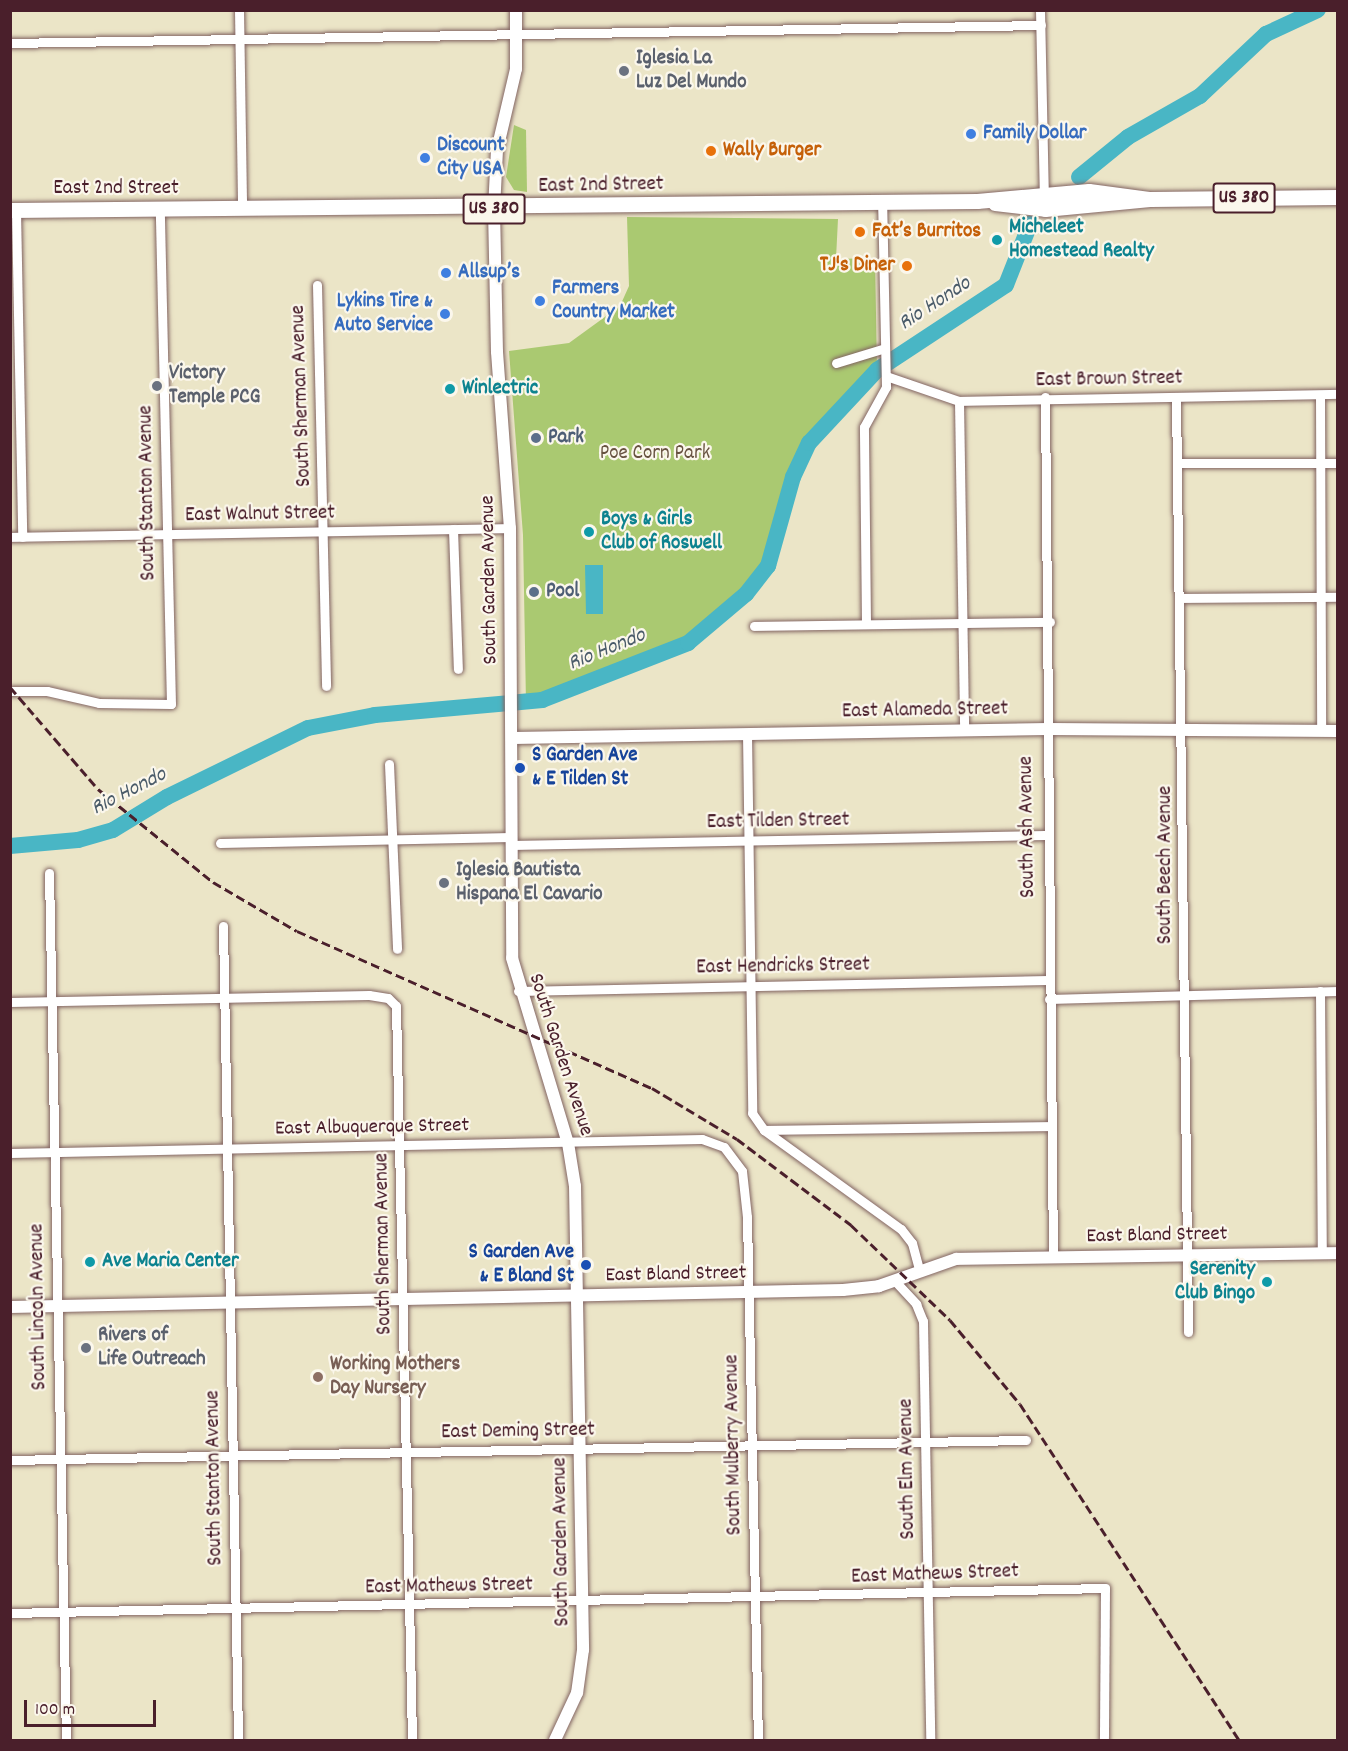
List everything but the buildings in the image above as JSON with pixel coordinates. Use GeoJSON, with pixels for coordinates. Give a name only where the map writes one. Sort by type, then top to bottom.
{"type":"FeatureCollection","features":[{"type":"Feature","properties":{"kind":"main road","name":"East 2nd Street"},"geometry":{"type":"LineString","coordinates":[[977,201],[1044,192],[1150,199]]}},
{"type":"Feature","properties":{"kind":"main road","name":"East 2nd Street"},"geometry":{"type":"LineString","coordinates":[[13,210],[494,209],[977,201],[1045,208],[1150,199],[1338,197]]}},
{"type":"Feature","properties":{"kind":"street"},"geometry":{"type":"LineString","coordinates":[[239,10],[242,209]]}},
{"type":"Feature","properties":{"kind":"street","name":"South Garden Avenue"},"geometry":{"type":"LineString","coordinates":[[516,10],[517,34],[513,86],[497,150],[494,209],[498,375],[510,528],[513,738],[512,958],[518,991],[568,1143],[575,1186],[582,1601],[580,1677],[555,1740]]}},
{"type":"Feature","properties":{"kind":"street"},"geometry":{"type":"LineString","coordinates":[[1040,10],[1045,208]]}},
{"type":"Feature","properties":{"kind":"street"},"geometry":{"type":"LineString","coordinates":[[10,43],[239,37],[1041,25]]}},
{"type":"Feature","properties":{"kind":"street"},"geometry":{"type":"LineString","coordinates":[[866,624],[864,428],[885,374],[882,352],[882,202]]}},
{"type":"Feature","properties":{"kind":"street","name":"South Stanton Avenue"},"geometry":{"type":"LineString","coordinates":[[10,691],[47,691],[99,704],[171,704],[160,209]]}},
{"type":"Feature","properties":{"kind":"street"},"geometry":{"type":"LineString","coordinates":[[13,210],[22,537]]}},
{"type":"Feature","properties":{"kind":"street","name":"South Sherman Avenue"},"geometry":{"type":"LineString","coordinates":[[317,285],[326,686]]}},
{"type":"Feature","properties":{"kind":"street"},"geometry":{"type":"LineString","coordinates":[[836,363],[882,352]]}},
{"type":"Feature","properties":{"kind":"street","name":"East Brown Street"},"geometry":{"type":"LineString","coordinates":[[885,374],[959,401],[1338,394]]}},
{"type":"Feature","properties":{"kind":"street"},"geometry":{"type":"LineString","coordinates":[[1320,395],[1321,731]]}},
{"type":"Feature","properties":{"kind":"street","name":"South Beech Avenue"},"geometry":{"type":"LineString","coordinates":[[1176,397],[1183,730],[1188,1332]]}},
{"type":"Feature","properties":{"kind":"street","name":"South Ash Avenue"},"geometry":{"type":"LineString","coordinates":[[1045,398],[1050,622],[1045,835],[1053,1257]]}},
{"type":"Feature","properties":{"kind":"street"},"geometry":{"type":"LineString","coordinates":[[959,401],[964,730]]}},
{"type":"Feature","properties":{"kind":"street"},"geometry":{"type":"LineString","coordinates":[[1177,463],[1338,463]]}},
{"type":"Feature","properties":{"kind":"street","name":"East Walnut Street"},"geometry":{"type":"LineString","coordinates":[[10,537],[510,528]]}},
{"type":"Feature","properties":{"kind":"street"},"geometry":{"type":"LineString","coordinates":[[453,529],[458,669]]}},
{"type":"Feature","properties":{"kind":"street"},"geometry":{"type":"LineString","coordinates":[[1180,598],[1338,597]]}},
{"type":"Feature","properties":{"kind":"street"},"geometry":{"type":"LineString","coordinates":[[754,626],[1050,622]]}},
{"type":"Feature","properties":{"kind":"street","name":"East Alameda Street"},"geometry":{"type":"LineString","coordinates":[[513,738],[1048,729],[1338,731]]}},
{"type":"Feature","properties":{"kind":"street"},"geometry":{"type":"LineString","coordinates":[[747,733],[752,1113],[764,1130],[901,1229],[919,1269]]}},
{"type":"Feature","properties":{"kind":"street"},"geometry":{"type":"LineString","coordinates":[[389,764],[397,949]]}},
{"type":"Feature","properties":{"kind":"street","name":"East Tilden Street"},"geometry":{"type":"LineString","coordinates":[[220,843],[393,840],[748,841],[1045,835]]}},
{"type":"Feature","properties":{"kind":"street","name":"South Lincoln Avenue"},"geometry":{"type":"LineString","coordinates":[[49,873],[66,1740]]}},
{"type":"Feature","properties":{"kind":"street","name":"South Stanton Avenue"},"geometry":{"type":"LineString","coordinates":[[223,926],[238,1740]]}},
{"type":"Feature","properties":{"kind":"street","name":"East Hendricks Street"},"geometry":{"type":"LineString","coordinates":[[518,991],[1048,980]]}},
{"type":"Feature","properties":{"kind":"street"},"geometry":{"type":"LineString","coordinates":[[1320,991],[1322,1254]]}},
{"type":"Feature","properties":{"kind":"street"},"geometry":{"type":"LineString","coordinates":[[1049,999],[1185,999],[1338,991]]}},
{"type":"Feature","properties":{"kind":"street","name":"South Sherman Avenue"},"geometry":{"type":"LineString","coordinates":[[225,997],[369,995],[393,1000],[399,1027],[412,1740]]}},
{"type":"Feature","properties":{"kind":"street"},"geometry":{"type":"LineString","coordinates":[[10,1002],[225,997]]}},
{"type":"Feature","properties":{"kind":"street"},"geometry":{"type":"LineString","coordinates":[[764,1130],[1051,1126]]}},
{"type":"Feature","properties":{"kind":"street","name":"East Albuquerque Street"},"geometry":{"type":"LineString","coordinates":[[10,1153],[702,1139],[730,1152]]}},
{"type":"Feature","properties":{"kind":"street","name":"South Mulberry Avenue"},"geometry":{"type":"LineString","coordinates":[[730,1152],[744,1179],[750,1293],[758,1740]]}},
{"type":"Feature","properties":{"kind":"street","name":"East Bland Street"},"geometry":{"type":"LineString","coordinates":[[10,1307],[862,1289],[956,1259],[1338,1253]]}},
{"type":"Feature","properties":{"kind":"street","name":"South Elm Avenue"},"geometry":{"type":"LineString","coordinates":[[894,1280],[922,1315],[930,1740]]}},
{"type":"Feature","properties":{"kind":"street","name":"East Deming Street"},"geometry":{"type":"LineString","coordinates":[[10,1460],[1026,1440]]}},
{"type":"Feature","properties":{"kind":"street","name":"East Mathews Street"},"geometry":{"type":"LineString","coordinates":[[10,1613],[409,1606],[1105,1588],[1104,1740]]}},
{"type":"Feature","properties":{"kind":"green space"},"geometry":{"type":"Polygon","coordinates":[[[514,125],[526,130],[527,192],[514,190],[506,177],[514,125]]]}},
{"type":"Feature","properties":{"kind":"green space","name":"Poe Corn Park"},"geometry":{"type":"Polygon","coordinates":[[[627,217],[838,219],[836,259],[875,258],[877,370],[809,443],[793,477],[768,566],[746,594],[708,629],[669,652],[526,704],[523,535],[509,351],[569,343],[620,306],[629,286],[627,217]]]}},
{"type":"Feature","properties":{"kind":"water"},"geometry":{"type":"Polygon","coordinates":[[[585,565],[603,565],[603,614],[586,614],[585,565]]]}},
{"type":"Feature","properties":{"kind":"waterway","name":"Rio Hondo"},"geometry":{"type":"LineString","coordinates":[[1079,177],[1128,137],[1200,96],[1266,34],[1318,10]]}},
{"type":"Feature","properties":{"kind":"waterway","name":"Rio Hondo"},"geometry":{"type":"LineString","coordinates":[[10,846],[78,840],[113,830],[167,797],[308,728],[375,715],[542,700],[688,643],[746,594],[768,566],[793,477],[809,443],[877,370],[1006,285],[1030,224]]}},
{"type":"Feature","properties":{"kind":"railway"},"geometry":{"type":"LineString","coordinates":[[10,687],[98,789],[213,882],[297,931],[652,1088],[737,1139],[851,1225],[950,1320],[1020,1404],[1239,1740]]}},
{"type":"Feature","properties":{"kind":"place","name":"Iglesia La Luz Del Mundo"},"geometry":{"type":"Point","coordinates":[624,71]}},
{"type":"Feature","properties":{"kind":"place","name":"Family Dollar"},"geometry":{"type":"Point","coordinates":[971,134]}},
{"type":"Feature","properties":{"kind":"place","name":"Wally Burger"},"geometry":{"type":"Point","coordinates":[711,151]}},
{"type":"Feature","properties":{"kind":"place","name":"Discount City USA"},"geometry":{"type":"Point","coordinates":[425,158]}},
{"type":"Feature","properties":{"kind":"place","name":"Fat’s Burritos"},"geometry":{"type":"Point","coordinates":[860,232]}},
{"type":"Feature","properties":{"kind":"place","name":"Micheleet Homestead Realty"},"geometry":{"type":"Point","coordinates":[997,240]}},
{"type":"Feature","properties":{"kind":"place","name":"TJ's Diner"},"geometry":{"type":"Point","coordinates":[907,266]}},
{"type":"Feature","properties":{"kind":"place","name":"Allsup’s"},"geometry":{"type":"Point","coordinates":[446,273]}},
{"type":"Feature","properties":{"kind":"place","name":"Farmers Country Market"},"geometry":{"type":"Point","coordinates":[540,301]}},
{"type":"Feature","properties":{"kind":"place","name":"Lykins Tire & Auto Service"},"geometry":{"type":"Point","coordinates":[445,314]}},
{"type":"Feature","properties":{"kind":"place","name":"Victory Temple PCG"},"geometry":{"type":"Point","coordinates":[157,386]}},
{"type":"Feature","properties":{"kind":"place","name":"Winlectric"},"geometry":{"type":"Point","coordinates":[450,389]}},
{"type":"Feature","properties":{"kind":"place","name":"Park"},"geometry":{"type":"Point","coordinates":[536,438]}},
{"type":"Feature","properties":{"kind":"place","name":"Boys & Girls Club of Roswell"},"geometry":{"type":"Point","coordinates":[589,532]}},
{"type":"Feature","properties":{"kind":"place","name":"Pool"},"geometry":{"type":"Point","coordinates":[534,592]}},
{"type":"Feature","properties":{"kind":"place","name":"S Garden Ave & E Tilden St"},"geometry":{"type":"Point","coordinates":[520,768]}},
{"type":"Feature","properties":{"kind":"place","name":"Iglesia Bautista Hispana El Cavario"},"geometry":{"type":"Point","coordinates":[444,883]}},
{"type":"Feature","properties":{"kind":"place","name":"Ave Maria Center"},"geometry":{"type":"Point","coordinates":[90,1262]}},
{"type":"Feature","properties":{"kind":"place","name":"S Garden Ave & E Bland St"},"geometry":{"type":"Point","coordinates":[586,1265]}},
{"type":"Feature","properties":{"kind":"place","name":"Serenity Club Bingo"},"geometry":{"type":"Point","coordinates":[1267,1282]}},
{"type":"Feature","properties":{"kind":"place","name":"Rivers of Life Outreach"},"geometry":{"type":"Point","coordinates":[86,1348]}},
{"type":"Feature","properties":{"kind":"place","name":"Working Mothers Day Nursery"},"geometry":{"type":"Point","coordinates":[318,1377]}}]}
